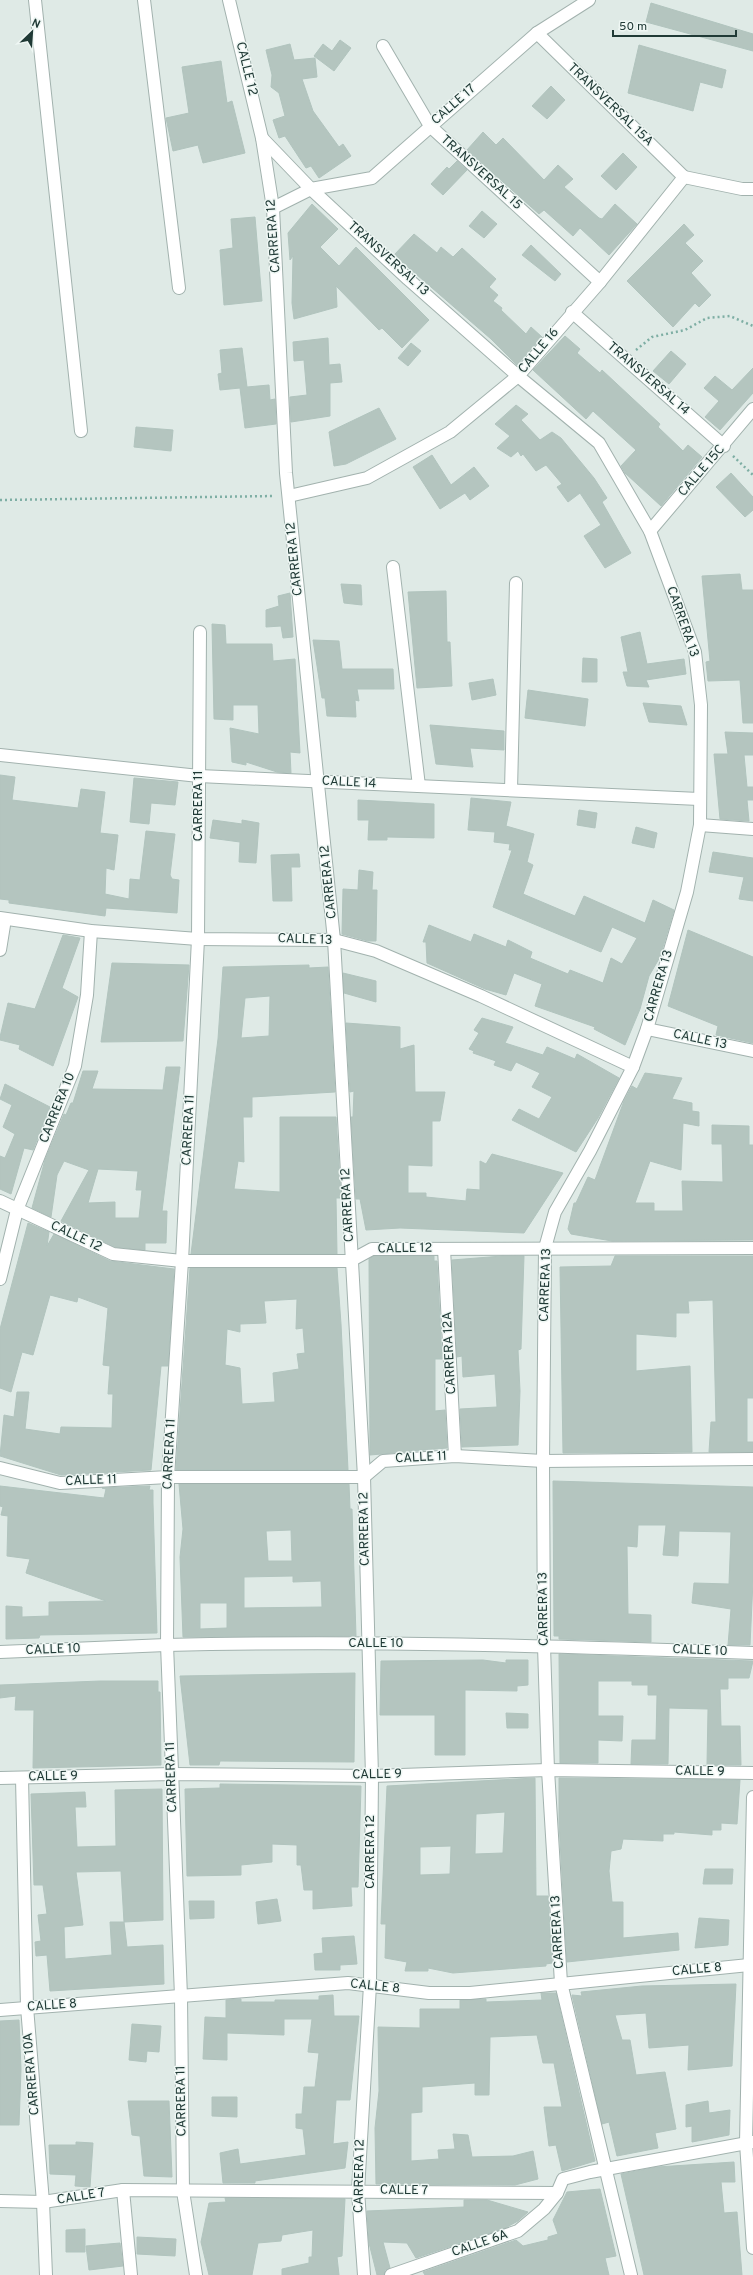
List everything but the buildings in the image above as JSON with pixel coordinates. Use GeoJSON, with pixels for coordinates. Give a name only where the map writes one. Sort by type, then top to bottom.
{"type":"FeatureCollection","features":[{"type":"Feature","properties":{"kind":"street"},"geometry":{"type":"LineString","coordinates":[[34,0],[81,430]]}},
{"type":"Feature","properties":{"kind":"street"},"geometry":{"type":"LineString","coordinates":[[144,0],[178,288]]}},
{"type":"Feature","properties":{"kind":"street","name":"CALLE 12"},"geometry":{"type":"LineString","coordinates":[[229,0],[262,138]]}},
{"type":"Feature","properties":{"kind":"street","name":"CALLE 17"},"geometry":{"type":"LineString","coordinates":[[273,208],[311,189],[372,178],[537,33],[589,0]]}},
{"type":"Feature","properties":{"kind":"street","name":"TRANSVERSAL 15A"},"geometry":{"type":"LineString","coordinates":[[537,33],[684,177]]}},
{"type":"Feature","properties":{"kind":"street","name":"TRANSVERSAL 15"},"geometry":{"type":"LineString","coordinates":[[383,46],[430,126],[600,282]]}},
{"type":"Feature","properties":{"kind":"street","name":"TRANSVERSAL 13"},"geometry":{"type":"LineString","coordinates":[[262,138],[311,189],[518,376]]}},
{"type":"Feature","properties":{"kind":"street","name":"CARRERA 12"},"geometry":{"type":"LineString","coordinates":[[262,138],[273,208],[289,496],[334,940],[350,1261],[364,1477],[372,1776],[370,1985],[358,2191],[364,2275]]}},
{"type":"Feature","properties":{"kind":"street"},"geometry":{"type":"LineString","coordinates":[[684,177],[742,189],[753,189]]}},
{"type":"Feature","properties":{"kind":"street","name":"CALLE 16"},"geometry":{"type":"LineString","coordinates":[[289,496],[367,478],[450,432],[518,376],[572,312],[600,282],[684,177]]}},
{"type":"Feature","properties":{"kind":"street","name":"TRANSVERSAL 14"},"geometry":{"type":"LineString","coordinates":[[572,312],[724,446]]}},
{"type":"Feature","properties":{"kind":"street","name":"CARRERA 13"},"geometry":{"type":"LineString","coordinates":[[518,376],[599,443],[650,531],[695,652],[701,705],[699,799],[700,825],[687,892],[647,1029],[633,1067],[590,1151],[556,1212],[545,1248],[543,1461],[544,1646],[548,1770],[561,1983],[607,2169],[631,2275]]}},
{"type":"Feature","properties":{"kind":"street","name":"CALLE 15C"},"geometry":{"type":"LineString","coordinates":[[650,531],[724,446],[753,409]]}},
{"type":"Feature","properties":{"kind":"street"},"geometry":{"type":"LineString","coordinates":[[392,567],[418,786]]}},
{"type":"Feature","properties":{"kind":"street"},"geometry":{"type":"LineString","coordinates":[[511,790],[516,583]]}},
{"type":"Feature","properties":{"kind":"street","name":"CARRERA 11"},"geometry":{"type":"LineString","coordinates":[[196,2275],[183,2191],[181,1996],[167,1646],[168,1477],[182,1261],[198,939],[200,632]]}},
{"type":"Feature","properties":{"kind":"street","name":"CALLE 14"},"geometry":{"type":"LineString","coordinates":[[0,755],[199,776],[699,799]]}},
{"type":"Feature","properties":{"kind":"street"},"geometry":{"type":"LineString","coordinates":[[700,825],[753,830]]}},
{"type":"Feature","properties":{"kind":"street"},"geometry":{"type":"LineString","coordinates":[[0,950],[2,918]]}},
{"type":"Feature","properties":{"kind":"street","name":"CALLE 13"},"geometry":{"type":"LineString","coordinates":[[2,918],[91,931],[198,939],[334,940],[376,951],[481,996],[633,1067]]}},
{"type":"Feature","properties":{"kind":"street","name":"CARRERA 10"},"geometry":{"type":"LineString","coordinates":[[0,1279],[17,1210],[75,1066],[87,995],[91,931]]}},
{"type":"Feature","properties":{"kind":"street","name":"CALLE 13"},"geometry":{"type":"LineString","coordinates":[[647,1029],[753,1051]]}},
{"type":"Feature","properties":{"kind":"street","name":"CALLE 12"},"geometry":{"type":"LineString","coordinates":[[0,1201],[113,1254],[182,1261],[350,1261],[372,1250],[753,1248]]}},
{"type":"Feature","properties":{"kind":"street","name":"CARRERA 12A"},"geometry":{"type":"LineString","coordinates":[[444,1249],[455,1456]]}},
{"type":"Feature","properties":{"kind":"street","name":"CALLE 11"},"geometry":{"type":"LineString","coordinates":[[0,1468],[60,1483],[168,1477],[364,1477],[383,1461],[455,1456],[543,1461],[753,1458]]}},
{"type":"Feature","properties":{"kind":"street","name":"CALLE 10"},"geometry":{"type":"LineString","coordinates":[[0,1652],[167,1646],[368,1644],[544,1646],[753,1653]]}},
{"type":"Feature","properties":{"kind":"street","name":"CALLE 9"},"geometry":{"type":"LineString","coordinates":[[0,1778],[172,1774],[372,1776],[548,1770],[753,1773]]}},
{"type":"Feature","properties":{"kind":"street","name":"CARRERA 10A"},"geometry":{"type":"LineString","coordinates":[[22,1778],[27,2007],[43,2202],[46,2275]]}},
{"type":"Feature","properties":{"kind":"street"},"geometry":{"type":"LineString","coordinates":[[753,1797],[749,1965],[752,1992],[750,2142],[753,2248]]}},
{"type":"Feature","properties":{"kind":"street","name":"CALLE 8"},"geometry":{"type":"LineString","coordinates":[[0,2010],[348,1983],[429,1993],[470,1993],[749,1965]]}},
{"type":"Feature","properties":{"kind":"street"},"geometry":{"type":"LineString","coordinates":[[557,2193],[563,2179],[607,2169],[750,2142]]}},
{"type":"Feature","properties":{"kind":"street"},"geometry":{"type":"LineString","coordinates":[[123,2190],[132,2275]]}},
{"type":"Feature","properties":{"kind":"street","name":"CALLE 7"},"geometry":{"type":"LineString","coordinates":[[0,2201],[43,2202],[123,2190],[557,2193]]}},
{"type":"Feature","properties":{"kind":"street","name":"CALLE 6A"},"geometry":{"type":"LineString","coordinates":[[391,2275],[518,2231],[544,2209],[557,2193]]}},
{"type":"Feature","properties":{"kind":"path"},"geometry":{"type":"LineString","coordinates":[[624,359],[652,337],[685,330],[707,318],[730,316],[753,326]]}},
{"type":"Feature","properties":{"kind":"path"},"geometry":{"type":"LineString","coordinates":[[724,446],[753,475]]}},
{"type":"Feature","properties":{"kind":"path"},"geometry":{"type":"LineString","coordinates":[[0,500],[289,496]]}}]}
